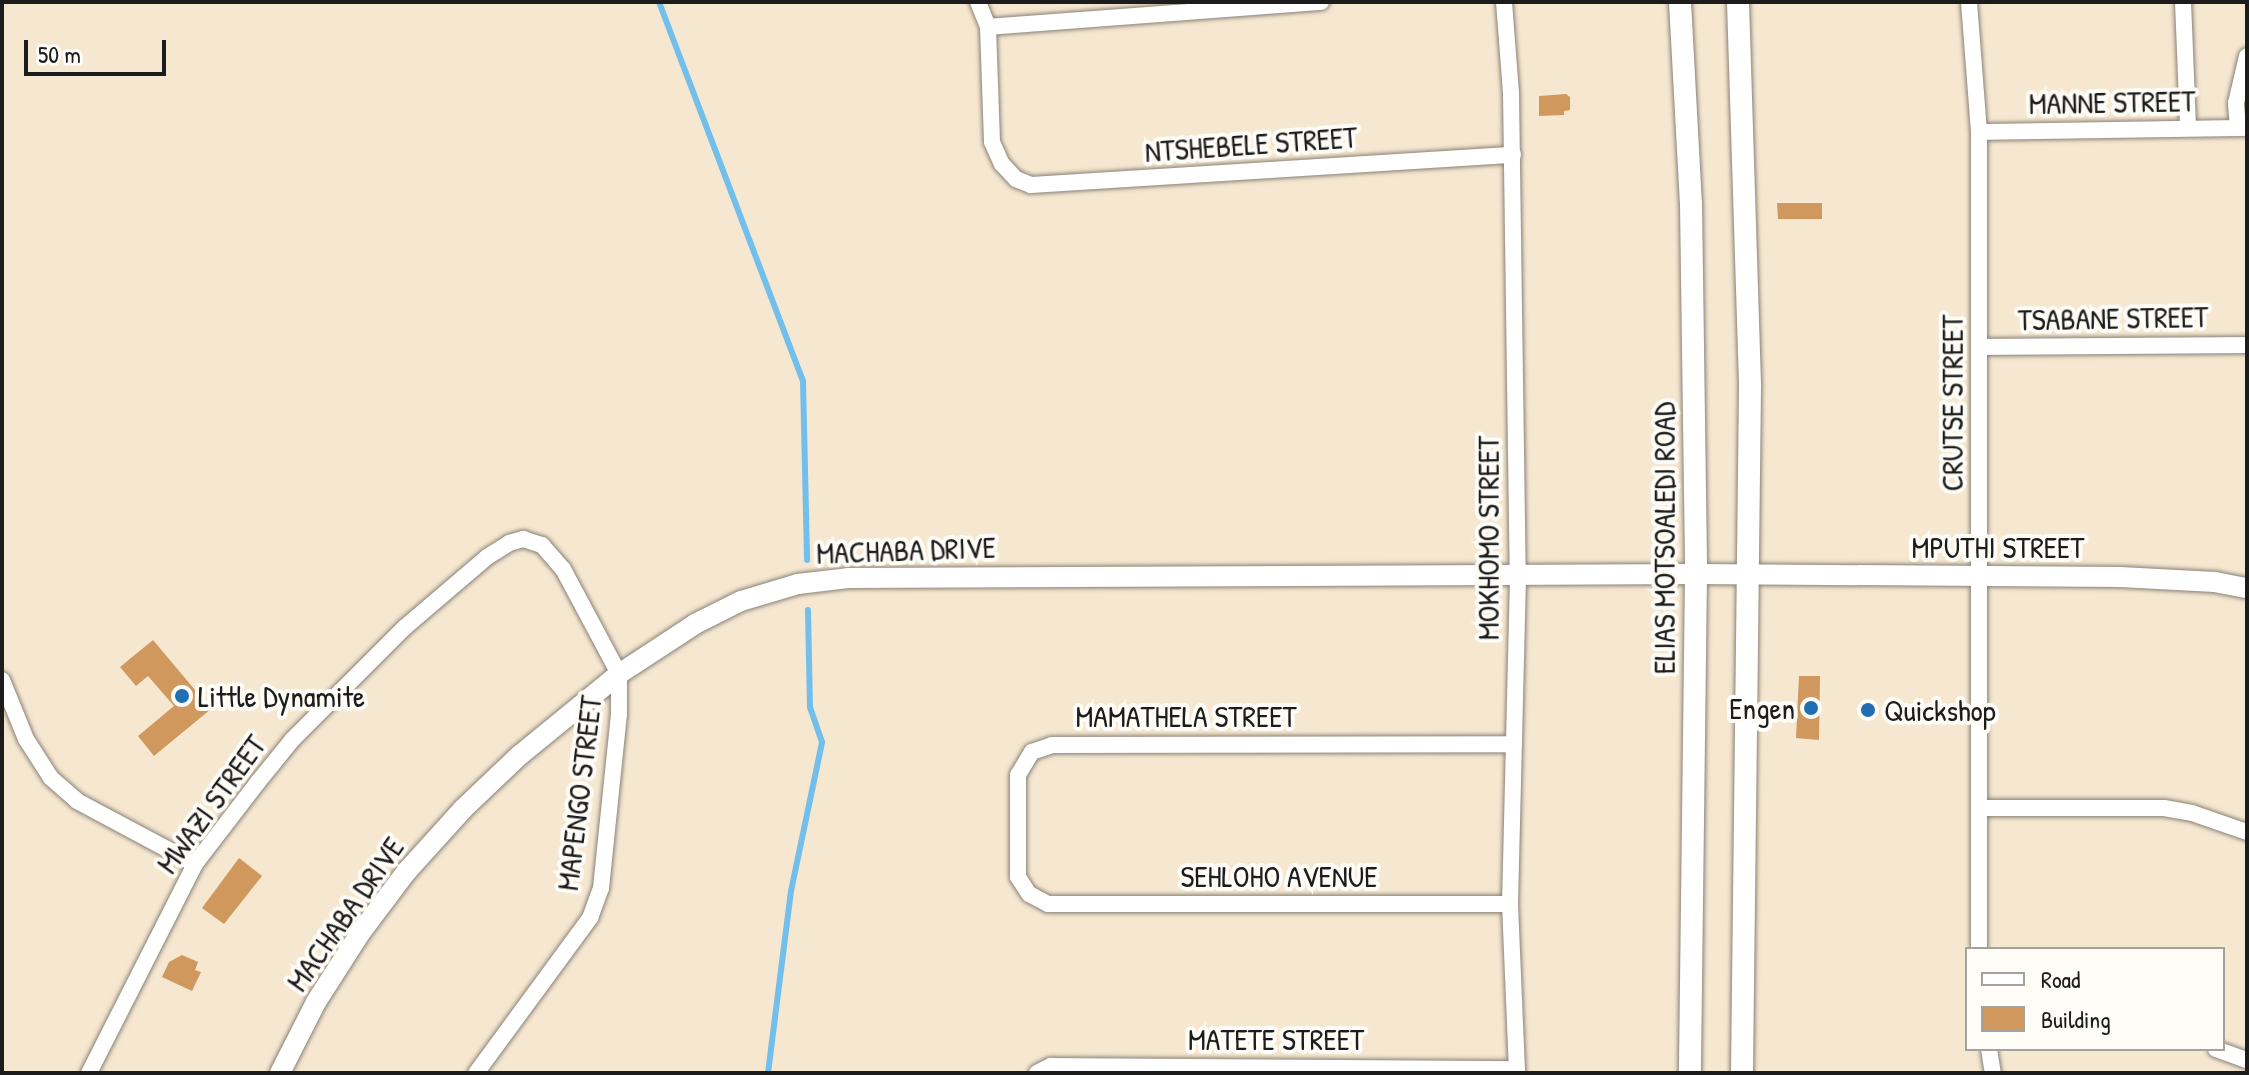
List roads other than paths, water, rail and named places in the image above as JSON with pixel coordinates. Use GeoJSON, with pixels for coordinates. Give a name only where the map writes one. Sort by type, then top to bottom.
{"type":"FeatureCollection","features":[{"type":"Feature","properties":{"kind":"main road","name":"ELIAS MOTSOALEDI ROAD"},"geometry":{"type":"LineString","coordinates":[[1680,2],[1691,204],[1696,574],[1690,1073]]}},
{"type":"Feature","properties":{"kind":"main road"},"geometry":{"type":"LineString","coordinates":[[1738,2],[1750,387],[1742,1073]]}},
{"type":"Feature","properties":{"kind":"street"},"geometry":{"type":"LineString","coordinates":[[978,2],[988,27],[1321,2]]}},
{"type":"Feature","properties":{"kind":"street","name":"MOKHOMO STREET"},"geometry":{"type":"LineString","coordinates":[[1504,2],[1513,155],[1518,577],[1510,904],[1517,1071]]}},
{"type":"Feature","properties":{"kind":"street","name":"CRUTSE STREET"},"geometry":{"type":"LineString","coordinates":[[1969,2],[1979,132],[1979,947]]}},
{"type":"Feature","properties":{"kind":"street"},"geometry":{"type":"LineString","coordinates":[[2183,2],[2188,128]]}},
{"type":"Feature","properties":{"kind":"street","name":"NTSHEBELE STREET"},"geometry":{"type":"LineString","coordinates":[[988,27],[992,142],[1002,164],[1016,179],[1031,185],[1513,155]]}},
{"type":"Feature","properties":{"kind":"street"},"geometry":{"type":"LineString","coordinates":[[2242,128],[2236,103],[2247,56]]}},
{"type":"Feature","properties":{"kind":"street","name":"MANNE STREET"},"geometry":{"type":"LineString","coordinates":[[1979,132],[2242,128]]}},
{"type":"Feature","properties":{"kind":"street","name":"TSABANE STREET"},"geometry":{"type":"LineString","coordinates":[[1980,347],[2247,345]]}},
{"type":"Feature","properties":{"kind":"street","name":"MWAZI STREET"},"geometry":{"type":"LineString","coordinates":[[89,1073],[195,864],[293,739],[404,628],[509,543],[534,541],[548,550],[563,569],[619,674]]}},
{"type":"Feature","properties":{"kind":"street","name":"MACHABA DRIVE"},"geometry":{"type":"LineString","coordinates":[[280,1073],[316,1002],[361,932],[407,871],[463,809],[520,755],[619,674],[695,624],[741,601],[815,581],[848,578],[1747,575]]}},
{"type":"Feature","properties":{"kind":"street","name":"MPUTHI STREET"},"geometry":{"type":"LineString","coordinates":[[1747,575],[2120,577],[2215,582],[2247,588]]}},
{"type":"Feature","properties":{"kind":"street","name":"MAPENGO STREET"},"geometry":{"type":"LineString","coordinates":[[476,1073],[575,942],[596,902],[601,888],[619,714],[619,674]]}},
{"type":"Feature","properties":{"kind":"street"},"geometry":{"type":"LineString","coordinates":[[2,680],[26,739],[51,778],[77,801],[110,821],[195,864]]}},
{"type":"Feature","properties":{"kind":"street","name":"MAMATHELA STREET"},"geometry":{"type":"LineString","coordinates":[[1048,904],[1029,894],[1018,877],[1018,775],[1032,752],[1041,747],[1514,744]]}},
{"type":"Feature","properties":{"kind":"street"},"geometry":{"type":"LineString","coordinates":[[1981,808],[2164,808],[2192,813],[2247,832]]}},
{"type":"Feature","properties":{"kind":"street","name":"SEHLOHO AVENUE"},"geometry":{"type":"LineString","coordinates":[[1048,904],[1510,904]]}},
{"type":"Feature","properties":{"kind":"street"},"geometry":{"type":"LineString","coordinates":[[1989,1051],[1993,1073]]}},
{"type":"Feature","properties":{"kind":"street"},"geometry":{"type":"LineString","coordinates":[[2222,1051],[2247,1060]]}},
{"type":"Feature","properties":{"kind":"street","name":"MATETE STREET"},"geometry":{"type":"LineString","coordinates":[[1037,1073],[1051,1066],[1180,1070],[1517,1071]]}},
{"type":"Feature","properties":{"kind":"waterway"},"geometry":{"type":"LineString","coordinates":[[659,2],[803,381],[807,560]]}},
{"type":"Feature","properties":{"kind":"waterway"},"geometry":{"type":"LineString","coordinates":[[768,1073],[791,891],[822,742],[810,707],[808,610]]}},
{"type":"Feature","properties":{"kind":"place","name":"Little Dynamite"},"geometry":{"type":"Point","coordinates":[182,696]}},
{"type":"Feature","properties":{"kind":"place","name":"Engen"},"geometry":{"type":"Point","coordinates":[1811,708]}},
{"type":"Feature","properties":{"kind":"place","name":"Quickshop"},"geometry":{"type":"Point","coordinates":[1868,710]}}]}
